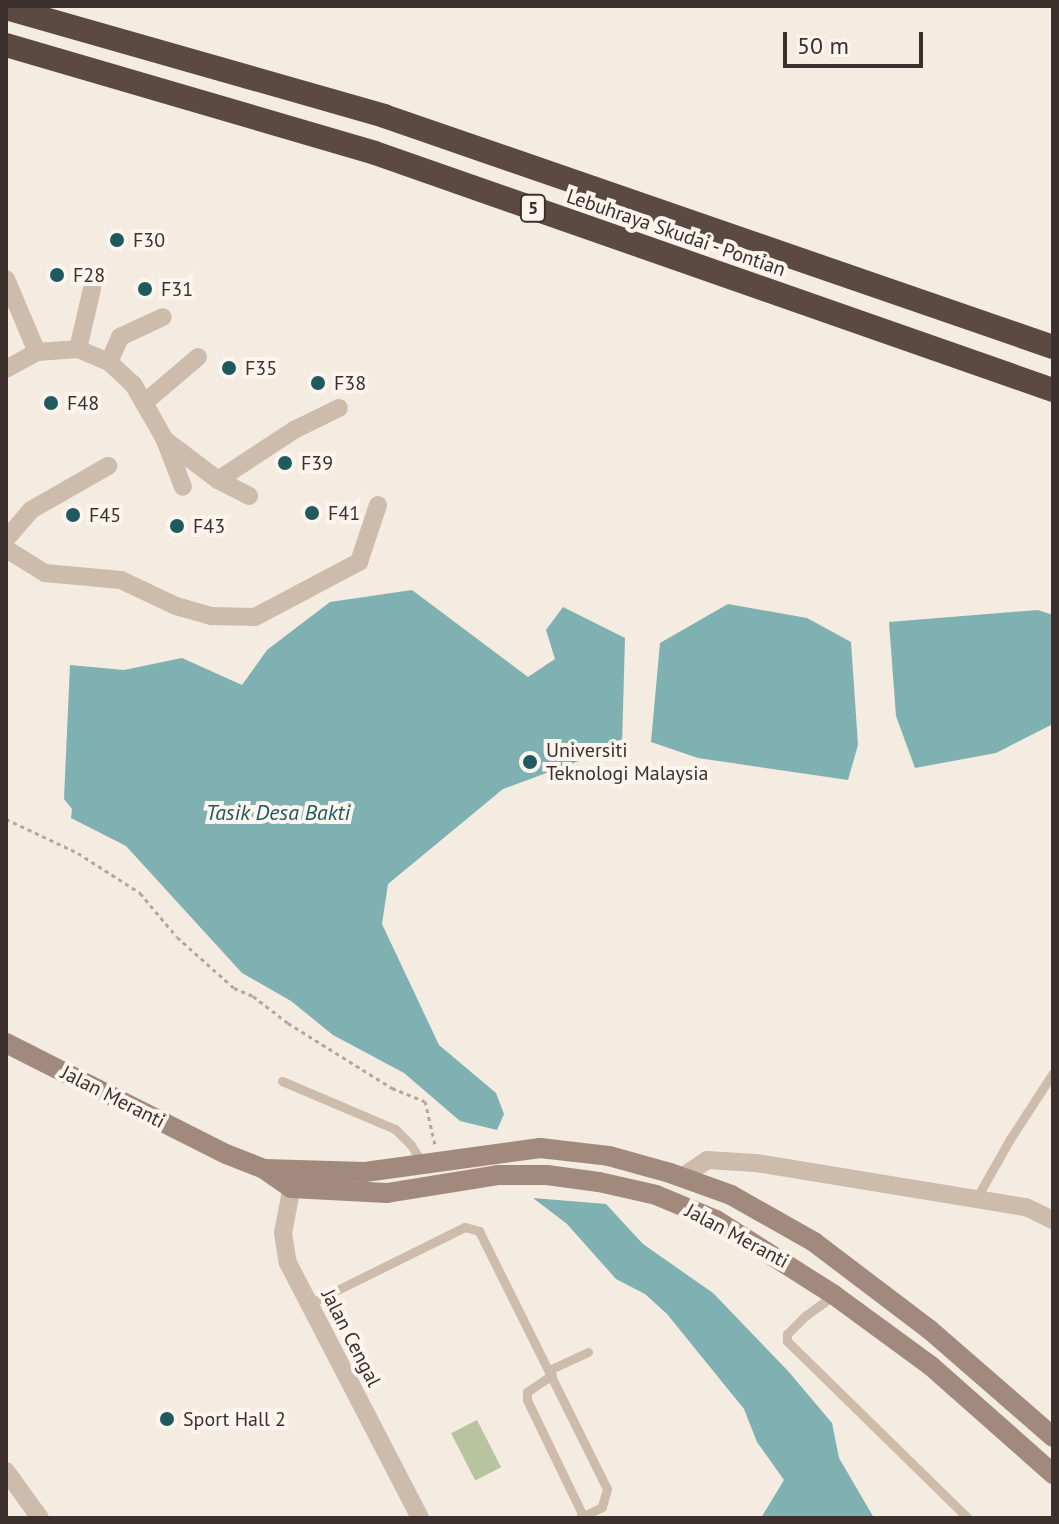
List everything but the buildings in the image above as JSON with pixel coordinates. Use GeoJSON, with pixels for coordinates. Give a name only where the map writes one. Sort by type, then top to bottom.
{"type":"FeatureCollection","features":[{"type":"Feature","properties":{"kind":"highway","name":"Lebuhraya Skudai - Pontian"},"geometry":{"type":"LineString","coordinates":[[6,8],[384,116],[1053,347]]}},
{"type":"Feature","properties":{"kind":"highway","name":"Lebuhraya Skudai - Pontian"},"geometry":{"type":"LineString","coordinates":[[6,45],[375,153],[1053,390]]}},
{"type":"Feature","properties":{"kind":"street"},"geometry":{"type":"LineString","coordinates":[[6,279],[37,352]]}},
{"type":"Feature","properties":{"kind":"street"},"geometry":{"type":"LineString","coordinates":[[78,349],[92,289]]}},
{"type":"Feature","properties":{"kind":"street"},"geometry":{"type":"LineString","coordinates":[[109,362],[120,337],[163,317]]}},
{"type":"Feature","properties":{"kind":"street"},"geometry":{"type":"LineString","coordinates":[[6,369],[37,352],[78,349],[109,362],[133,384],[165,440],[183,487]]}},
{"type":"Feature","properties":{"kind":"street"},"geometry":{"type":"LineString","coordinates":[[144,403],[198,357]]}},
{"type":"Feature","properties":{"kind":"street"},"geometry":{"type":"LineString","coordinates":[[218,480],[294,430],[339,408]]}},
{"type":"Feature","properties":{"kind":"street"},"geometry":{"type":"LineString","coordinates":[[165,440],[218,480],[249,496]]}},
{"type":"Feature","properties":{"kind":"street"},"geometry":{"type":"LineString","coordinates":[[6,539],[31,510],[108,466]]}},
{"type":"Feature","properties":{"kind":"street"},"geometry":{"type":"LineString","coordinates":[[6,549],[45,573],[121,580],[176,606],[212,616],[255,617],[359,562],[378,505]]}},
{"type":"Feature","properties":{"kind":"street","name":"Jalan Meranti"},"geometry":{"type":"LineString","coordinates":[[6,1043],[226,1154],[293,1178],[387,1193],[498,1175],[547,1175],[599,1182],[656,1195],[716,1220],[834,1295],[931,1366],[1053,1474]]}},
{"type":"Feature","properties":{"kind":"street","name":"Jalan Meranti"},"geometry":{"type":"LineString","coordinates":[[293,1178],[553,1149],[609,1156],[682,1177],[731,1195],[814,1242],[930,1330],[1053,1437]]}},
{"type":"Feature","properties":{"kind":"street"},"geometry":{"type":"LineString","coordinates":[[682,1177],[707,1160],[756,1163],[1026,1207],[1053,1220]]}},
{"type":"Feature","properties":{"kind":"street","name":"Jalan Cengal"},"geometry":{"type":"LineString","coordinates":[[293,1178],[283,1233],[288,1263],[420,1518]]}},
{"type":"Feature","properties":{"kind":"street"},"geometry":{"type":"LineString","coordinates":[[6,1471],[40,1518]]}},
{"type":"Feature","properties":{"kind":"lane"},"geometry":{"type":"LineString","coordinates":[[976,1199],[1053,1073]]}},
{"type":"Feature","properties":{"kind":"lane"},"geometry":{"type":"LineString","coordinates":[[282,1081],[395,1129],[429,1163]]}},
{"type":"Feature","properties":{"kind":"lane"},"geometry":{"type":"LineString","coordinates":[[309,1304],[465,1227],[473,1227],[486,1238],[550,1373],[607,1489],[602,1507],[581,1517],[527,1400],[527,1392],[550,1373],[588,1352]]}},
{"type":"Feature","properties":{"kind":"lane"},"geometry":{"type":"LineString","coordinates":[[834,1295],[806,1315],[787,1334],[787,1341],[968,1518]]}},
{"type":"Feature","properties":{"kind":"path"},"geometry":{"type":"LineString","coordinates":[[6,819],[78,853],[140,893],[177,937],[234,988],[253,996],[288,1023],[392,1088],[425,1101],[429,1163]]}},
{"type":"Feature","properties":{"kind":"green space"},"geometry":{"type":"Polygon","coordinates":[[[477,1420],[501,1467],[475,1480],[451,1433],[477,1420]]]}},
{"type":"Feature","properties":{"kind":"water","name":"Tasik Desa Bakti"},"geometry":{"type":"Polygon","coordinates":[[[412,590],[528,677],[555,659],[546,630],[563,607],[625,638],[622,745],[503,789],[388,884],[382,924],[439,1045],[496,1093],[504,1114],[497,1130],[460,1121],[404,1073],[333,1035],[291,1001],[242,973],[126,846],[71,818],[72,809],[64,799],[70,665],[124,670],[182,658],[242,685],[267,650],[330,602],[412,590]]]}},
{"type":"Feature","properties":{"kind":"water"},"geometry":{"type":"Polygon","coordinates":[[[728,604],[807,618],[851,642],[858,745],[848,780],[698,758],[651,742],[660,643],[728,604]]]}},
{"type":"Feature","properties":{"kind":"water"},"geometry":{"type":"Polygon","coordinates":[[[1038,610],[1053,615],[1053,724],[996,753],[915,768],[896,716],[889,622],[1038,610]]]}},
{"type":"Feature","properties":{"kind":"water"},"geometry":{"type":"Polygon","coordinates":[[[533,1198],[606,1204],[643,1244],[713,1293],[788,1371],[832,1423],[839,1458],[874,1518],[761,1518],[784,1480],[757,1442],[744,1409],[667,1314],[645,1294],[616,1279],[567,1224],[533,1198]]]}},
{"type":"Feature","properties":{"kind":"place","name":"F30"},"geometry":{"type":"Point","coordinates":[117,240]}},
{"type":"Feature","properties":{"kind":"place","name":"F28"},"geometry":{"type":"Point","coordinates":[57,275]}},
{"type":"Feature","properties":{"kind":"place","name":"F31"},"geometry":{"type":"Point","coordinates":[145,289]}},
{"type":"Feature","properties":{"kind":"place","name":"F35"},"geometry":{"type":"Point","coordinates":[229,368]}},
{"type":"Feature","properties":{"kind":"place","name":"F38"},"geometry":{"type":"Point","coordinates":[318,383]}},
{"type":"Feature","properties":{"kind":"place","name":"F48"},"geometry":{"type":"Point","coordinates":[51,403]}},
{"type":"Feature","properties":{"kind":"place","name":"F39"},"geometry":{"type":"Point","coordinates":[285,463]}},
{"type":"Feature","properties":{"kind":"place","name":"F41"},"geometry":{"type":"Point","coordinates":[312,513]}},
{"type":"Feature","properties":{"kind":"place","name":"F45"},"geometry":{"type":"Point","coordinates":[73,515]}},
{"type":"Feature","properties":{"kind":"place","name":"F43"},"geometry":{"type":"Point","coordinates":[177,526]}},
{"type":"Feature","properties":{"kind":"place","name":"Universiti Teknologi Malaysia"},"geometry":{"type":"Point","coordinates":[530,762]}},
{"type":"Feature","properties":{"kind":"place","name":"Sport Hall 2"},"geometry":{"type":"Point","coordinates":[167,1419]}}]}
